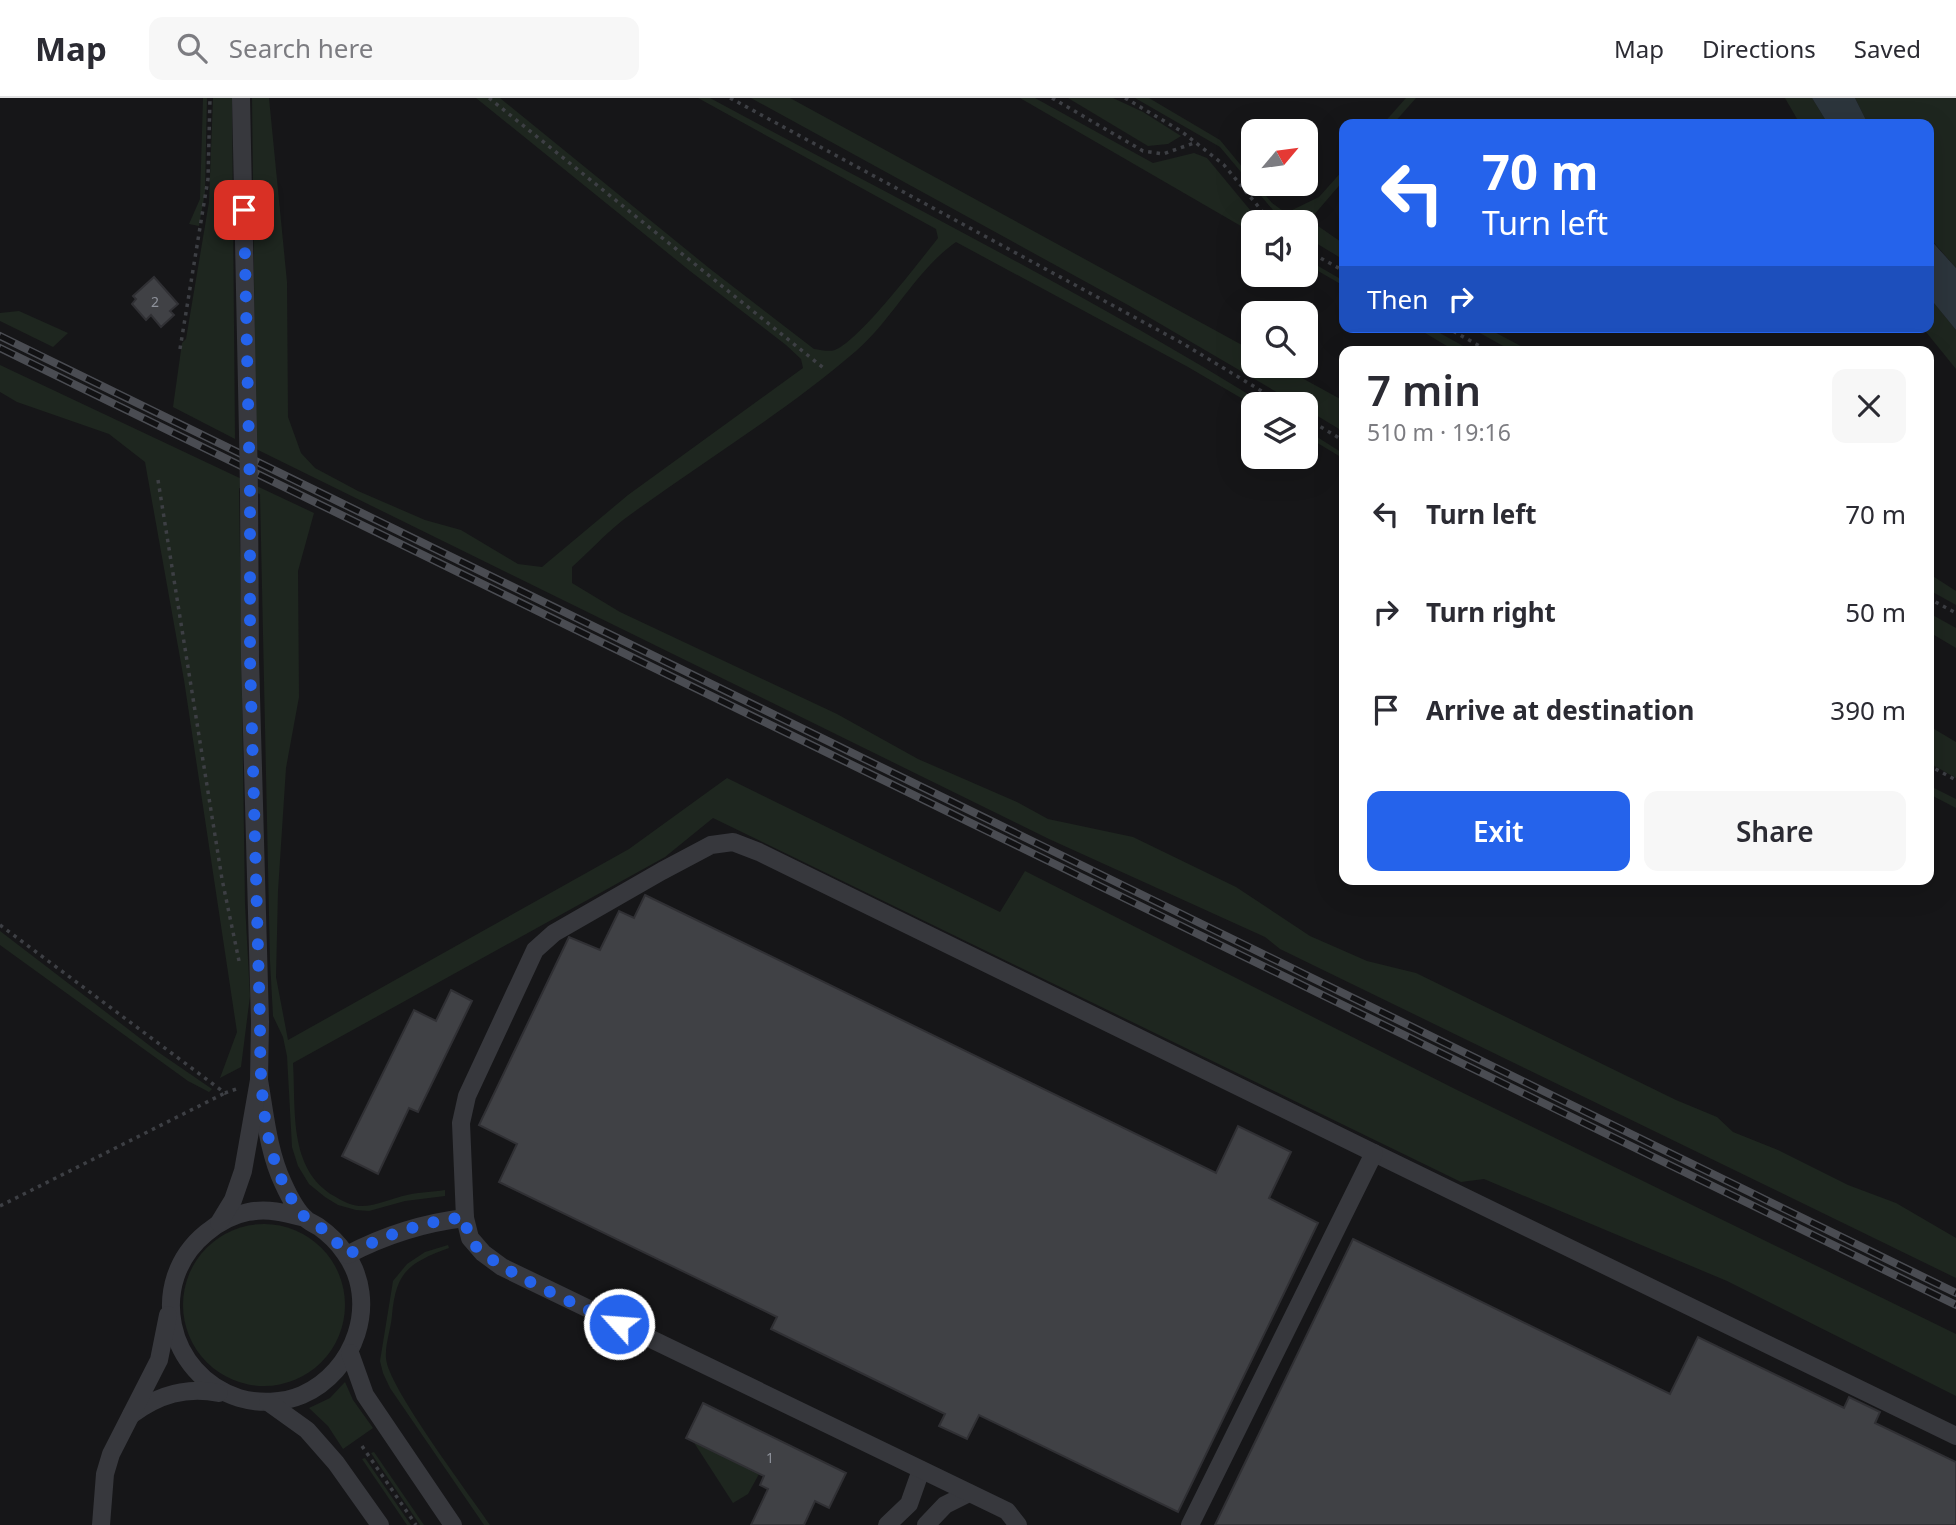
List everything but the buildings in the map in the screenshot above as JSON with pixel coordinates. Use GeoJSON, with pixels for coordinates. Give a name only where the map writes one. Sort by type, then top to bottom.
{"type":"FeatureCollection","features":[{"type":"Feature","properties":{"kind":"street"},"geometry":{"type":"LineString","coordinates":[[241,98],[260,1080],[274,1161],[284,1184],[305,1218]]}},
{"type":"Feature","properties":{"kind":"street"},"geometry":{"type":"LineString","coordinates":[[1018,1525],[1007,1511],[502,1267],[470,1238],[465,1217],[461,1123],[467,1096],[535,950],[554,933],[662,870],[711,845],[733,842],[760,852],[1956,1436]]}},
{"type":"Feature","properties":{"kind":"street"},"geometry":{"type":"LineString","coordinates":[[219,1223],[233,1200],[243,1171],[260,1080]]}},
{"type":"Feature","properties":{"kind":"street"},"geometry":{"type":"LineString","coordinates":[[1190,1525],[1374,1153]]}},
{"type":"Feature","properties":{"kind":"street"},"geometry":{"type":"LineString","coordinates":[[101,1525],[104,1474],[113,1447],[159,1360],[176,1272],[193,1244],[219,1223],[247,1212],[276,1211],[305,1218],[321,1228],[347,1255],[358,1278],[362,1304],[359,1329],[350,1353],[329,1378],[301,1395],[268,1402],[248,1401],[209,1384],[193,1368],[180,1349],[173,1328],[170,1305]]}},
{"type":"Feature","properties":{"kind":"street"},"geometry":{"type":"LineString","coordinates":[[347,1255],[379,1238],[412,1227],[465,1217]]}},
{"type":"Feature","properties":{"kind":"street"},"geometry":{"type":"LineString","coordinates":[[350,1353],[365,1395],[453,1525]]}},
{"type":"Feature","properties":{"kind":"street"},"geometry":{"type":"LineString","coordinates":[[129,1417],[148,1402],[175,1392],[199,1389],[229,1394]]}},
{"type":"Feature","properties":{"kind":"street"},"geometry":{"type":"LineString","coordinates":[[268,1402],[307,1430],[380,1525]]}},
{"type":"Feature","properties":{"kind":"street"},"geometry":{"type":"LineString","coordinates":[[887,1525],[909,1504],[922,1470]]}},
{"type":"Feature","properties":{"kind":"street"},"geometry":{"type":"LineString","coordinates":[[926,1525],[945,1505],[969,1493]]}},
{"type":"Feature","properties":{"kind":"path"},"geometry":{"type":"LineString","coordinates":[[180,349],[208,179],[209,98]]}},
{"type":"Feature","properties":{"kind":"path"},"geometry":{"type":"LineString","coordinates":[[489,98],[826,370]]}},
{"type":"Feature","properties":{"kind":"path"},"geometry":{"type":"LineString","coordinates":[[730,98],[1182,343],[1263,392]]}},
{"type":"Feature","properties":{"kind":"path"},"geometry":{"type":"LineString","coordinates":[[1052,98],[1143,151],[1163,154],[1197,142]]}},
{"type":"Feature","properties":{"kind":"path"},"geometry":{"type":"LineString","coordinates":[[1125,98],[1197,142],[1224,165],[1261,210]]}},
{"type":"Feature","properties":{"kind":"path"},"geometry":{"type":"LineString","coordinates":[[1318,257],[1339,268]]}},
{"type":"Feature","properties":{"kind":"path"},"geometry":{"type":"LineString","coordinates":[[1457,333],[1479,346]]}},
{"type":"Feature","properties":{"kind":"path"},"geometry":{"type":"LineString","coordinates":[[1318,425],[1339,438]]}},
{"type":"Feature","properties":{"kind":"path"},"geometry":{"type":"LineString","coordinates":[[158,480],[222,879],[241,968]]}},
{"type":"Feature","properties":{"kind":"path"},"geometry":{"type":"LineString","coordinates":[[1934,601],[1956,613]]}},
{"type":"Feature","properties":{"kind":"path"},"geometry":{"type":"LineString","coordinates":[[1934,768],[1956,780]]}},
{"type":"Feature","properties":{"kind":"path"},"geometry":{"type":"LineString","coordinates":[[0,925],[225,1093]]}},
{"type":"Feature","properties":{"kind":"path"},"geometry":{"type":"LineString","coordinates":[[0,1206],[225,1093],[260,1080]]}},
{"type":"Feature","properties":{"kind":"path"},"geometry":{"type":"LineString","coordinates":[[362,1446],[416,1525]]}},
{"type":"Feature","properties":{"kind":"shaded area"},"geometry":{"type":"Polygon","coordinates":[[[203,98],[207,98],[205,192],[199,226],[189,224],[200,199],[203,98]]]}},
{"type":"Feature","properties":{"kind":"shaded area"},"geometry":{"type":"Polygon","coordinates":[[[213,98],[232,98],[235,439],[173,407],[182,343],[186,339],[209,202],[213,98]]]}},
{"type":"Feature","properties":{"kind":"shaded area"},"geometry":{"type":"Polygon","coordinates":[[[252,98],[269,98],[287,282],[288,417],[301,453],[315,468],[358,491],[425,520],[461,530],[518,564],[542,567],[628,495],[803,368],[801,359],[786,345],[476,98],[500,98],[709,268],[814,349],[835,350],[859,332],[938,238],[936,229],[698,98],[710,98],[1128,323],[1244,392],[1241,392],[1241,398],[956,242],[929,266],[882,324],[856,351],[800,396],[616,525],[572,567],[572,583],[620,612],[837,714],[918,759],[1017,802],[1048,819],[1133,837],[1236,887],[1310,936],[1367,961],[1416,973],[1676,1100],[1717,1117],[1733,1132],[1778,1150],[1848,1185],[1896,1203],[1956,1238],[1956,1278],[1280,949],[1265,937],[1049,839],[256,449],[252,98]]]}},
{"type":"Feature","properties":{"kind":"shaded area"},"geometry":{"type":"Polygon","coordinates":[[[751,98],[790,98],[1241,344],[1241,371],[1128,305],[751,98]]]}},
{"type":"Feature","properties":{"kind":"shaded area"},"geometry":{"type":"Polygon","coordinates":[[[1020,98],[1035,98],[1153,163],[1194,153],[1207,158],[1250,210],[1241,210],[1241,226],[1020,98]]]}},
{"type":"Feature","properties":{"kind":"shaded area"},"geometry":{"type":"Polygon","coordinates":[[[1068,98],[1113,98],[1143,112],[1181,136],[1168,144],[1148,146],[1068,98]]]}},
{"type":"Feature","properties":{"kind":"shaded area"},"geometry":{"type":"Polygon","coordinates":[[[1135,98],[1149,98],[1220,140],[1241,165],[1241,172],[1220,147],[1135,98]]]}},
{"type":"Feature","properties":{"kind":"shaded area"},"geometry":{"type":"Polygon","coordinates":[[[1406,98],[1416,98],[1397,119],[1387,119],[1406,98]]]}},
{"type":"Feature","properties":{"kind":"shaded area"},"geometry":{"type":"Polygon","coordinates":[[[1785,98],[1812,98],[1825,119],[1797,119],[1785,98]]]}},
{"type":"Feature","properties":{"kind":"shaded area"},"geometry":{"type":"Polygon","coordinates":[[[1812,98],[1855,98],[1866,119],[1825,119],[1812,98]]]}},
{"type":"Feature","properties":{"kind":"shaded area"},"geometry":{"type":"Polygon","coordinates":[[[1855,98],[1956,98],[1956,268],[1934,243],[1934,119],[1866,119],[1855,98]]]}},
{"type":"Feature","properties":{"kind":"shaded area"},"geometry":{"type":"Polygon","coordinates":[[[1339,175],[1339,186],[1318,210],[1292,210],[1319,197],[1339,175]]]}},
{"type":"Feature","properties":{"kind":"shaded area"},"geometry":{"type":"Polygon","coordinates":[[[1261,196],[1266,196],[1282,210],[1273,210],[1261,196]]]}},
{"type":"Feature","properties":{"kind":"shaded area"},"geometry":{"type":"Polygon","coordinates":[[[1318,226],[1339,241],[1339,257],[1318,244],[1318,226]]]}},
{"type":"Feature","properties":{"kind":"shaded area"},"geometry":{"type":"Polygon","coordinates":[[[1934,244],[1956,268],[1956,330],[1934,303],[1934,244]]]}},
{"type":"Feature","properties":{"kind":"shaded area"},"geometry":{"type":"Polygon","coordinates":[[[1318,266],[1339,278],[1339,283],[1318,271],[1318,266]]]}},
{"type":"Feature","properties":{"kind":"shaded area"},"geometry":{"type":"Polygon","coordinates":[[[1934,303],[1956,330],[1956,369],[1927,333],[1934,333],[1934,303]]]}},
{"type":"Feature","properties":{"kind":"shaded area"},"geometry":{"type":"Polygon","coordinates":[[[19,311],[68,333],[53,347],[0,321],[0,313],[19,311]]]}},
{"type":"Feature","properties":{"kind":"shaded area"},"geometry":{"type":"Polygon","coordinates":[[[1425,333],[1440,333],[1463,346],[1447,346],[1425,333]]]}},
{"type":"Feature","properties":{"kind":"shaded area"},"geometry":{"type":"Polygon","coordinates":[[[1480,333],[1496,333],[1521,346],[1503,346],[1480,333]]]}},
{"type":"Feature","properties":{"kind":"shaded area"},"geometry":{"type":"Polygon","coordinates":[[[0,365],[314,513],[298,571],[299,697],[286,768],[278,891],[276,977],[288,1040],[629,849],[727,778],[1000,912],[1025,871],[1455,1089],[1956,1334],[1956,1396],[1727,1281],[1484,1179],[1461,1182],[713,818],[665,857],[293,1063],[297,1137],[309,1170],[319,1184],[340,1200],[359,1206],[377,1204],[401,1196],[445,1190],[445,1196],[405,1201],[369,1211],[338,1205],[309,1184],[298,1166],[292,1147],[287,1056],[283,1037],[273,1016],[260,494],[239,488],[245,904],[250,996],[241,1067],[220,1078],[237,1032],[184,680],[145,462],[109,434],[17,402],[0,392],[0,365]]]}},
{"type":"Feature","properties":{"kind":"shaded area"},"geometry":{"type":"Polygon","coordinates":[[[1253,378],[1302,378],[1339,398],[1339,429],[1318,416],[1318,392],[1277,392],[1253,378]]]}},
{"type":"Feature","properties":{"kind":"shaded area"},"geometry":{"type":"Polygon","coordinates":[[[1318,438],[1339,451],[1339,456],[1318,443],[1318,438]]]}},
{"type":"Feature","properties":{"kind":"shaded area"},"geometry":{"type":"Polygon","coordinates":[[[1934,577],[1956,591],[1956,605],[1934,593],[1934,577]]]}},
{"type":"Feature","properties":{"kind":"shaded area"},"geometry":{"type":"Polygon","coordinates":[[[1934,616],[1956,628],[1956,648],[1934,635],[1934,616]]]}},
{"type":"Feature","properties":{"kind":"shaded area"},"geometry":{"type":"Polygon","coordinates":[[[1934,729],[1956,742],[1956,778],[1934,766],[1934,729]]]}},
{"type":"Feature","properties":{"kind":"shaded area"},"geometry":{"type":"Polygon","coordinates":[[[1934,788],[1956,799],[1956,808],[1934,797],[1934,788]]]}},
{"type":"Feature","properties":{"kind":"shaded area"},"geometry":{"type":"Polygon","coordinates":[[[0,931],[158,1052],[212,1089],[209,1092],[188,1081],[0,945],[0,931]]]}},
{"type":"Feature","properties":{"kind":"shaded area"},"geometry":{"type":"Polygon","coordinates":[[[264,1224],[295,1230],[321,1248],[339,1274],[345,1305],[339,1336],[321,1362],[295,1380],[264,1386],[233,1380],[207,1362],[189,1336],[183,1305],[189,1274],[207,1248],[233,1230],[264,1224]]]}},
{"type":"Feature","properties":{"kind":"shaded area"},"geometry":{"type":"Polygon","coordinates":[[[448,1245],[449,1248],[414,1264],[401,1279],[394,1300],[386,1358],[390,1372],[414,1415],[490,1525],[484,1525],[390,1388],[380,1361],[393,1281],[407,1264],[425,1252],[448,1245]]]}},
{"type":"Feature","properties":{"kind":"shaded area"},"geometry":{"type":"Polygon","coordinates":[[[345,1382],[353,1400],[373,1428],[343,1449],[328,1426],[309,1408],[330,1398],[345,1382]]]}},
{"type":"Feature","properties":{"kind":"shaded area"},"geometry":{"type":"Polygon","coordinates":[[[693,1441],[759,1474],[748,1494],[733,1503],[693,1441]]]}},
{"type":"Feature","properties":{"kind":"shaded area"},"geometry":{"type":"Polygon","coordinates":[[[374,1452],[424,1525],[420,1525],[371,1453],[374,1452]]]}},
{"type":"Feature","properties":{"kind":"shaded area"},"geometry":{"type":"Polygon","coordinates":[[[365,1458],[411,1525],[407,1525],[362,1459],[365,1458]]]}},
{"type":"Feature","properties":{"kind":"railway"},"geometry":{"type":"LineString","coordinates":[[0,336],[1956,1293]]}},
{"type":"Feature","properties":{"kind":"railway"},"geometry":{"type":"LineString","coordinates":[[0,348],[1956,1305]]}},
{"type":"Feature","properties":{"kind":"route"},"geometry":{"type":"LineString","coordinates":[[244,210],[250,494],[250,659],[260,1080],[274,1161],[295,1205],[305,1218],[335,1240],[347,1255],[379,1238],[412,1227],[465,1217],[470,1238],[502,1267],[619,1324]]}}]}
